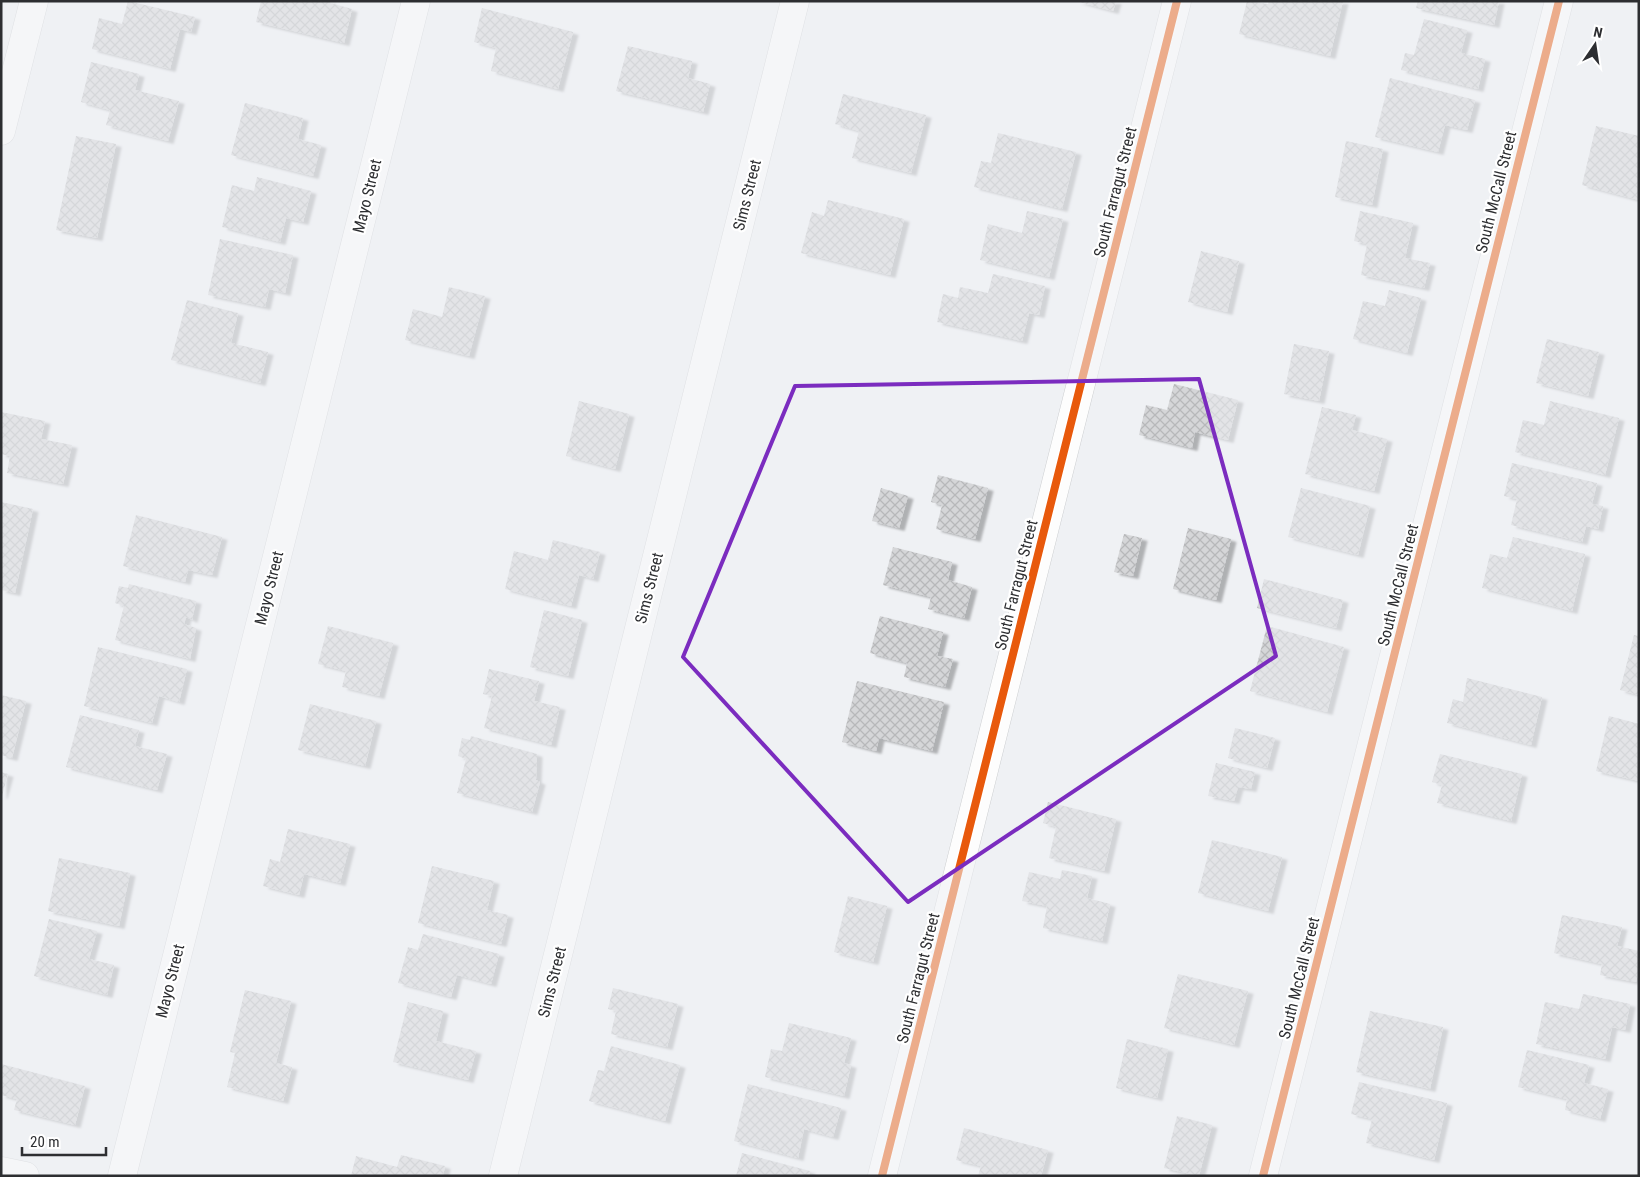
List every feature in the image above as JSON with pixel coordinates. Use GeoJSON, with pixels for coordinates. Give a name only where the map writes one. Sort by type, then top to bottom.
{"type":"FeatureCollection","features":[{"type":"Feature","properties":{"kind":"street"},"geometry":{"type":"LineString","coordinates":[[1,131],[34,1]]}},
{"type":"Feature","properties":{"kind":"street","name":"Mayo Street"},"geometry":{"type":"LineString","coordinates":[[122,1176],[416,1]]}},
{"type":"Feature","properties":{"kind":"street","name":"Sims Street"},"geometry":{"type":"LineString","coordinates":[[503,1176],[796,1]]}},
{"type":"Feature","properties":{"kind":"street","name":"South Farragut Street"},"geometry":{"type":"LineString","coordinates":[[882,1176],[1177,1]]}},
{"type":"Feature","properties":{"kind":"street","name":"South McCall Street"},"geometry":{"type":"LineString","coordinates":[[1263,1176],[1559,1]]}},
{"type":"Feature","properties":{"kind":"street"},"geometry":{"type":"LineString","coordinates":[[1,1171],[25,1176]]}},
{"type":"Feature","properties":{"kind":"highlighted area"},"geometry":{"type":"Polygon","coordinates":[[[1199,379],[1276,656],[908,902],[683,657],[795,386],[1199,379]]]}},
{"type":"Feature","properties":{"kind":"building"},"geometry":{"type":"Polygon","coordinates":[[[128,1],[195,17],[191,32],[180,29],[170,69],[92,49],[99,18],[122,24],[128,1]]]}},
{"type":"Feature","properties":{"kind":"building"},"geometry":{"type":"Polygon","coordinates":[[[261,1],[331,1],[330,3],[352,9],[344,43],[256,22],[261,1]]]}},
{"type":"Feature","properties":{"kind":"building"},"geometry":{"type":"Polygon","coordinates":[[[1076,1],[1116,1],[1113,11],[1076,1]]]}},
{"type":"Feature","properties":{"kind":"building"},"geometry":{"type":"Polygon","coordinates":[[[1247,1],[1268,4],[1269,1],[1343,1],[1330,56],[1239,34],[1247,1]]]}},
{"type":"Feature","properties":{"kind":"building"},"geometry":{"type":"Polygon","coordinates":[[[1418,1],[1499,1],[1494,25],[1416,8],[1418,1]]]}},
{"type":"Feature","properties":{"kind":"building"},"geometry":{"type":"Polygon","coordinates":[[[482,8],[573,32],[558,89],[491,71],[496,48],[474,42],[482,8]]]}},
{"type":"Feature","properties":{"kind":"building"},"geometry":{"type":"Polygon","coordinates":[[[1424,19],[1467,30],[1461,53],[1485,59],[1478,89],[1401,70],[1405,53],[1414,55],[1424,19]]]}},
{"type":"Feature","properties":{"kind":"building"},"geometry":{"type":"Polygon","coordinates":[[[628,46],[692,61],[688,78],[710,84],[703,112],[616,91],[628,46]]]}},
{"type":"Feature","properties":{"kind":"building"},"geometry":{"type":"Polygon","coordinates":[[[91,62],[139,74],[135,90],[179,101],[168,141],[106,125],[110,110],[81,102],[91,62]]]}},
{"type":"Feature","properties":{"kind":"building"},"geometry":{"type":"Polygon","coordinates":[[[1390,78],[1475,100],[1467,130],[1445,125],[1438,152],[1375,137],[1390,78]]]}},
{"type":"Feature","properties":{"kind":"building"},"geometry":{"type":"Polygon","coordinates":[[[843,94],[926,115],[911,173],[852,158],[859,131],[835,124],[843,94]]]}},
{"type":"Feature","properties":{"kind":"building"},"geometry":{"type":"Polygon","coordinates":[[[245,103],[303,118],[298,139],[321,145],[313,176],[231,155],[245,103]]]}},
{"type":"Feature","properties":{"kind":"building"},"geometry":{"type":"Polygon","coordinates":[[[1596,126],[1639,136],[1639,200],[1582,185],[1596,126]]]}},
{"type":"Feature","properties":{"kind":"building"},"geometry":{"type":"Polygon","coordinates":[[[998,133],[1076,152],[1062,209],[974,187],[981,161],[991,163],[998,133]]]}},
{"type":"Feature","properties":{"kind":"building"},"geometry":{"type":"Polygon","coordinates":[[[76,136],[116,144],[97,238],[56,230],[76,136]]]}},
{"type":"Feature","properties":{"kind":"building"},"geometry":{"type":"Polygon","coordinates":[[[1346,141],[1383,149],[1372,205],[1335,197],[1346,141]]]}},
{"type":"Feature","properties":{"kind":"building"},"geometry":{"type":"Polygon","coordinates":[[[257,177],[311,191],[303,222],[286,218],[280,242],[222,227],[232,185],[254,191],[257,177]]]}},
{"type":"Feature","properties":{"kind":"building"},"geometry":{"type":"Polygon","coordinates":[[[828,200],[904,219],[890,275],[801,253],[812,212],[824,216],[828,200]]]}},
{"type":"Feature","properties":{"kind":"building"},"geometry":{"type":"Polygon","coordinates":[[[1027,211],[1063,219],[1049,277],[980,260],[988,224],[1022,233],[1027,211]]]}},
{"type":"Feature","properties":{"kind":"building"},"geometry":{"type":"Polygon","coordinates":[[[1360,211],[1413,223],[1405,258],[1430,263],[1424,288],[1361,275],[1367,244],[1354,241],[1360,211]]]}},
{"type":"Feature","properties":{"kind":"building"},"geometry":{"type":"Polygon","coordinates":[[[220,239],[293,255],[285,293],[269,289],[265,307],[208,295],[220,239]]]}},
{"type":"Feature","properties":{"kind":"building"},"geometry":{"type":"Polygon","coordinates":[[[1201,251],[1239,261],[1227,312],[1188,302],[1201,251]]]}},
{"type":"Feature","properties":{"kind":"building"},"geometry":{"type":"Polygon","coordinates":[[[993,274],[1045,286],[1039,315],[1029,313],[1022,341],[937,322],[943,294],[958,298],[960,287],[988,293],[993,274]]]}},
{"type":"Feature","properties":{"kind":"building"},"geometry":{"type":"Polygon","coordinates":[[[449,287],[485,296],[469,356],[405,340],[413,309],[442,317],[449,287]]]}},
{"type":"Feature","properties":{"kind":"building"},"geometry":{"type":"Polygon","coordinates":[[[1389,290],[1421,298],[1407,353],[1353,339],[1363,301],[1385,306],[1389,290]]]}},
{"type":"Feature","properties":{"kind":"building"},"geometry":{"type":"Polygon","coordinates":[[[187,300],[238,313],[231,343],[268,352],[260,383],[171,360],[187,300]]]}},
{"type":"Feature","properties":{"kind":"building"},"geometry":{"type":"Polygon","coordinates":[[[1547,339],[1599,352],[1588,396],[1536,383],[1547,339]]]}},
{"type":"Feature","properties":{"kind":"building"},"geometry":{"type":"Polygon","coordinates":[[[1294,344],[1329,351],[1319,401],[1284,394],[1294,344]]]}},
{"type":"Feature","properties":{"kind":"building"},"geometry":{"type":"Polygon","coordinates":[[[1174,384],[1238,400],[1228,440],[1195,432],[1192,448],[1139,435],[1146,405],[1167,410],[1174,384]]]}},
{"type":"Feature","properties":{"kind":"building"},"geometry":{"type":"Polygon","coordinates":[[[579,401],[629,414],[615,469],[566,456],[579,401]]]}},
{"type":"Feature","properties":{"kind":"building"},"geometry":{"type":"Polygon","coordinates":[[[1550,401],[1619,418],[1605,475],[1515,452],[1523,420],[1544,425],[1550,401]]]}},
{"type":"Feature","properties":{"kind":"building"},"geometry":{"type":"Polygon","coordinates":[[[1322,407],[1356,415],[1352,430],[1387,439],[1374,491],[1305,474],[1322,407]]]}},
{"type":"Feature","properties":{"kind":"building"},"geometry":{"type":"Polygon","coordinates":[[[1,412],[45,421],[41,439],[72,445],[63,484],[7,473],[10,456],[1,454],[1,412]]]}},
{"type":"Feature","properties":{"kind":"building"},"geometry":{"type":"Polygon","coordinates":[[[1512,463],[1597,483],[1592,504],[1603,506],[1598,529],[1586,526],[1582,542],[1511,525],[1517,499],[1504,496],[1512,463]]]}},
{"type":"Feature","properties":{"kind":"building"},"geometry":{"type":"Polygon","coordinates":[[[938,475],[988,488],[975,539],[936,529],[942,505],[931,502],[938,475]]]}},
{"type":"Feature","properties":{"kind":"building"},"geometry":{"type":"Polygon","coordinates":[[[881,488],[908,496],[899,528],[872,521],[881,488]]]}},
{"type":"Feature","properties":{"kind":"building"},"geometry":{"type":"Polygon","coordinates":[[[1301,488],[1370,506],[1358,555],[1288,537],[1301,488]]]}},
{"type":"Feature","properties":{"kind":"building"},"geometry":{"type":"Polygon","coordinates":[[[1,502],[33,509],[15,593],[1,590],[1,502]]]}},
{"type":"Feature","properties":{"kind":"building"},"geometry":{"type":"Polygon","coordinates":[[[136,515],[222,537],[212,575],[188,570],[185,582],[123,566],[136,515]]]}},
{"type":"Feature","properties":{"kind":"building"},"geometry":{"type":"Polygon","coordinates":[[[1188,528],[1231,539],[1216,600],[1173,589],[1188,528]]]}},
{"type":"Feature","properties":{"kind":"building"},"geometry":{"type":"Polygon","coordinates":[[[1124,534],[1142,538],[1133,576],[1114,572],[1124,534]]]}},
{"type":"Feature","properties":{"kind":"building"},"geometry":{"type":"Polygon","coordinates":[[[1513,537],[1585,554],[1572,611],[1482,588],[1490,554],[1507,558],[1513,537]]]}},
{"type":"Feature","properties":{"kind":"building"},"geometry":{"type":"Polygon","coordinates":[[[553,540],[600,552],[593,579],[579,575],[571,606],[505,589],[514,551],[548,560],[553,540]]]}},
{"type":"Feature","properties":{"kind":"building"},"geometry":{"type":"Polygon","coordinates":[[[893,547],[952,562],[948,580],[972,587],[964,618],[928,609],[931,597],[883,585],[893,547]]]}},
{"type":"Feature","properties":{"kind":"building"},"geometry":{"type":"Polygon","coordinates":[[[1264,579],[1343,600],[1336,628],[1257,608],[1264,579]]]}},
{"type":"Feature","properties":{"kind":"building"},"geometry":{"type":"Polygon","coordinates":[[[129,584],[196,601],[192,620],[186,617],[184,624],[196,628],[190,659],[115,640],[124,606],[115,603],[119,586],[128,588],[129,584]]]}},
{"type":"Feature","properties":{"kind":"building"},"geometry":{"type":"Polygon","coordinates":[[[544,610],[582,620],[568,676],[530,667],[544,610]]]}},
{"type":"Feature","properties":{"kind":"building"},"geometry":{"type":"Polygon","coordinates":[[[880,616],[943,632],[937,656],[953,659],[945,687],[904,677],[907,663],[870,653],[880,616]]]}},
{"type":"Feature","properties":{"kind":"building"},"geometry":{"type":"Polygon","coordinates":[[[328,626],[393,643],[379,696],[342,687],[346,671],[318,664],[328,626]]]}},
{"type":"Feature","properties":{"kind":"building"},"geometry":{"type":"Polygon","coordinates":[[[1267,626],[1344,647],[1327,712],[1250,691],[1267,626]]]}},
{"type":"Feature","properties":{"kind":"building"},"geometry":{"type":"Polygon","coordinates":[[[1634,635],[1639,636],[1639,695],[1620,690],[1634,635]]]}},
{"type":"Feature","properties":{"kind":"building"},"geometry":{"type":"Polygon","coordinates":[[[98,647],[187,669],[179,702],[159,696],[152,723],[84,706],[98,647]]]}},
{"type":"Feature","properties":{"kind":"building"},"geometry":{"type":"Polygon","coordinates":[[[489,669],[539,681],[534,701],[560,707],[551,745],[484,728],[492,696],[483,694],[489,669]]]}},
{"type":"Feature","properties":{"kind":"building"},"geometry":{"type":"Polygon","coordinates":[[[1467,678],[1542,697],[1531,745],[1447,723],[1453,699],[1463,702],[1467,678]]]}},
{"type":"Feature","properties":{"kind":"building"},"geometry":{"type":"Polygon","coordinates":[[[857,681],[944,702],[932,751],[879,738],[876,751],[842,742],[857,681]]]}},
{"type":"Feature","properties":{"kind":"building"},"geometry":{"type":"Polygon","coordinates":[[[1,695],[26,701],[12,758],[1,755],[1,695]]]}},
{"type":"Feature","properties":{"kind":"building"},"geometry":{"type":"Polygon","coordinates":[[[310,704],[376,721],[365,766],[298,750],[310,704]]]}},
{"type":"Feature","properties":{"kind":"building"},"geometry":{"type":"Polygon","coordinates":[[[80,715],[139,730],[135,746],[167,754],[157,790],[66,767],[80,715]]]}},
{"type":"Feature","properties":{"kind":"building"},"geometry":{"type":"Polygon","coordinates":[[[1609,716],[1639,724],[1639,781],[1596,771],[1609,716]]]}},
{"type":"Feature","properties":{"kind":"building"},"geometry":{"type":"Polygon","coordinates":[[[1235,728],[1275,738],[1267,768],[1228,758],[1235,728]]]}},
{"type":"Feature","properties":{"kind":"building"},"geometry":{"type":"Polygon","coordinates":[[[471,736],[537,754],[536,780],[540,782],[532,812],[457,793],[466,759],[458,756],[462,738],[470,740],[471,736]]]}},
{"type":"Feature","properties":{"kind":"building"},"geometry":{"type":"Polygon","coordinates":[[[1440,754],[1522,774],[1511,821],[1437,803],[1442,785],[1432,782],[1440,754]]]}},
{"type":"Feature","properties":{"kind":"building"},"geometry":{"type":"Polygon","coordinates":[[[1216,763],[1255,772],[1251,789],[1238,787],[1234,801],[1208,796],[1216,763]]]}},
{"type":"Feature","properties":{"kind":"building"},"geometry":{"type":"Polygon","coordinates":[[[1,772],[8,774],[2,796],[1,796],[1,772]]]}},
{"type":"Feature","properties":{"kind":"building"},"geometry":{"type":"Polygon","coordinates":[[[1048,802],[1116,819],[1104,871],[1049,858],[1056,827],[1043,823],[1048,802]]]}},
{"type":"Feature","properties":{"kind":"building"},"geometry":{"type":"Polygon","coordinates":[[[288,829],[350,844],[340,883],[304,874],[299,895],[263,886],[270,859],[280,862],[288,829]]]}},
{"type":"Feature","properties":{"kind":"building"},"geometry":{"type":"Polygon","coordinates":[[[1212,840],[1282,857],[1268,911],[1198,893],[1212,840]]]}},
{"type":"Feature","properties":{"kind":"building"},"geometry":{"type":"Polygon","coordinates":[[[59,858],[130,873],[119,926],[48,911],[59,858]]]}},
{"type":"Feature","properties":{"kind":"building"},"geometry":{"type":"Polygon","coordinates":[[[432,866],[494,881],[487,910],[508,915],[501,944],[418,923],[432,866]]]}},
{"type":"Feature","properties":{"kind":"building"},"geometry":{"type":"Polygon","coordinates":[[[1062,870],[1092,876],[1087,898],[1110,904],[1102,941],[1043,928],[1047,906],[1022,901],[1029,872],[1060,879],[1062,870]]]}},
{"type":"Feature","properties":{"kind":"building"},"geometry":{"type":"Polygon","coordinates":[[[848,896],[887,906],[873,962],[834,952],[848,896]]]}},
{"type":"Feature","properties":{"kind":"building"},"geometry":{"type":"Polygon","coordinates":[[[1562,915],[1622,927],[1617,946],[1639,951],[1639,969],[1636,982],[1600,975],[1602,964],[1554,953],[1562,915]]]}},
{"type":"Feature","properties":{"kind":"building"},"geometry":{"type":"Polygon","coordinates":[[[49,919],[97,931],[89,959],[114,965],[107,995],[34,976],[49,919]]]}},
{"type":"Feature","properties":{"kind":"building"},"geometry":{"type":"Polygon","coordinates":[[[423,934],[499,954],[491,984],[457,975],[451,997],[398,983],[408,947],[418,950],[423,934]]]}},
{"type":"Feature","properties":{"kind":"building"},"geometry":{"type":"Polygon","coordinates":[[[1178,974],[1248,991],[1234,1045],[1164,1028],[1178,974]]]}},
{"type":"Feature","properties":{"kind":"building"},"geometry":{"type":"Polygon","coordinates":[[[613,988],[678,1004],[667,1047],[611,1034],[616,1011],[608,1009],[613,988]]]}},
{"type":"Feature","properties":{"kind":"building"},"geometry":{"type":"Polygon","coordinates":[[[245,990],[291,1001],[276,1063],[292,1067],[283,1101],[227,1087],[235,1053],[230,1052],[245,990]]]}},
{"type":"Feature","properties":{"kind":"building"},"geometry":{"type":"Polygon","coordinates":[[[1583,994],[1630,1004],[1625,1030],[1612,1027],[1605,1059],[1536,1044],[1545,1002],[1579,1009],[1583,994]]]}},
{"type":"Feature","properties":{"kind":"building"},"geometry":{"type":"Polygon","coordinates":[[[408,1002],[443,1011],[436,1041],[476,1051],[468,1080],[393,1062],[408,1002]]]}},
{"type":"Feature","properties":{"kind":"building"},"geometry":{"type":"Polygon","coordinates":[[[1370,1011],[1443,1027],[1430,1089],[1356,1072],[1370,1011]]]}},
{"type":"Feature","properties":{"kind":"building"},"geometry":{"type":"Polygon","coordinates":[[[789,1023],[851,1038],[844,1063],[851,1065],[844,1096],[765,1077],[771,1049],[782,1051],[789,1023]]]}},
{"type":"Feature","properties":{"kind":"building"},"geometry":{"type":"Polygon","coordinates":[[[1127,1039],[1168,1049],[1157,1098],[1116,1088],[1127,1039]]]}},
{"type":"Feature","properties":{"kind":"building"},"geometry":{"type":"Polygon","coordinates":[[[611,1046],[680,1065],[665,1121],[589,1101],[598,1070],[604,1071],[611,1046]]]}},
{"type":"Feature","properties":{"kind":"building"},"geometry":{"type":"Polygon","coordinates":[[[1527,1050],[1589,1065],[1584,1083],[1608,1089],[1600,1119],[1565,1110],[1567,1099],[1518,1087],[1527,1050]]]}},
{"type":"Feature","properties":{"kind":"building"},"geometry":{"type":"Polygon","coordinates":[[[1,1064],[85,1086],[75,1125],[14,1110],[17,1099],[1,1095],[1,1064]]]}},
{"type":"Feature","properties":{"kind":"building"},"geometry":{"type":"Polygon","coordinates":[[[1359,1082],[1447,1103],[1434,1160],[1366,1143],[1372,1119],[1351,1114],[1359,1082]]]}},
{"type":"Feature","properties":{"kind":"building"},"geometry":{"type":"Polygon","coordinates":[[[748,1084],[841,1108],[833,1137],[804,1129],[798,1158],[734,1141],[748,1084]]]}},
{"type":"Feature","properties":{"kind":"building"},"geometry":{"type":"Polygon","coordinates":[[[1177,1116],[1212,1125],[1199,1176],[1164,1168],[1177,1116]]]}},
{"type":"Feature","properties":{"kind":"building"},"geometry":{"type":"Polygon","coordinates":[[[964,1128],[1048,1150],[1041,1176],[978,1176],[981,1166],[956,1160],[964,1128]]]}},
{"type":"Feature","properties":{"kind":"building"},"geometry":{"type":"Polygon","coordinates":[[[742,1153],[810,1171],[809,1176],[736,1176],[742,1153]]]}},
{"type":"Feature","properties":{"kind":"building"},"geometry":{"type":"Polygon","coordinates":[[[401,1155],[445,1166],[443,1176],[351,1176],[356,1156],[397,1167],[401,1155]]]}},
{"type":"Feature","properties":{"kind":"cycle path"},"geometry":{"type":"LineString","coordinates":[[882,1176],[1177,1]]}},
{"type":"Feature","properties":{"kind":"cycle path"},"geometry":{"type":"LineString","coordinates":[[1263,1176],[1559,1]]}}]}
